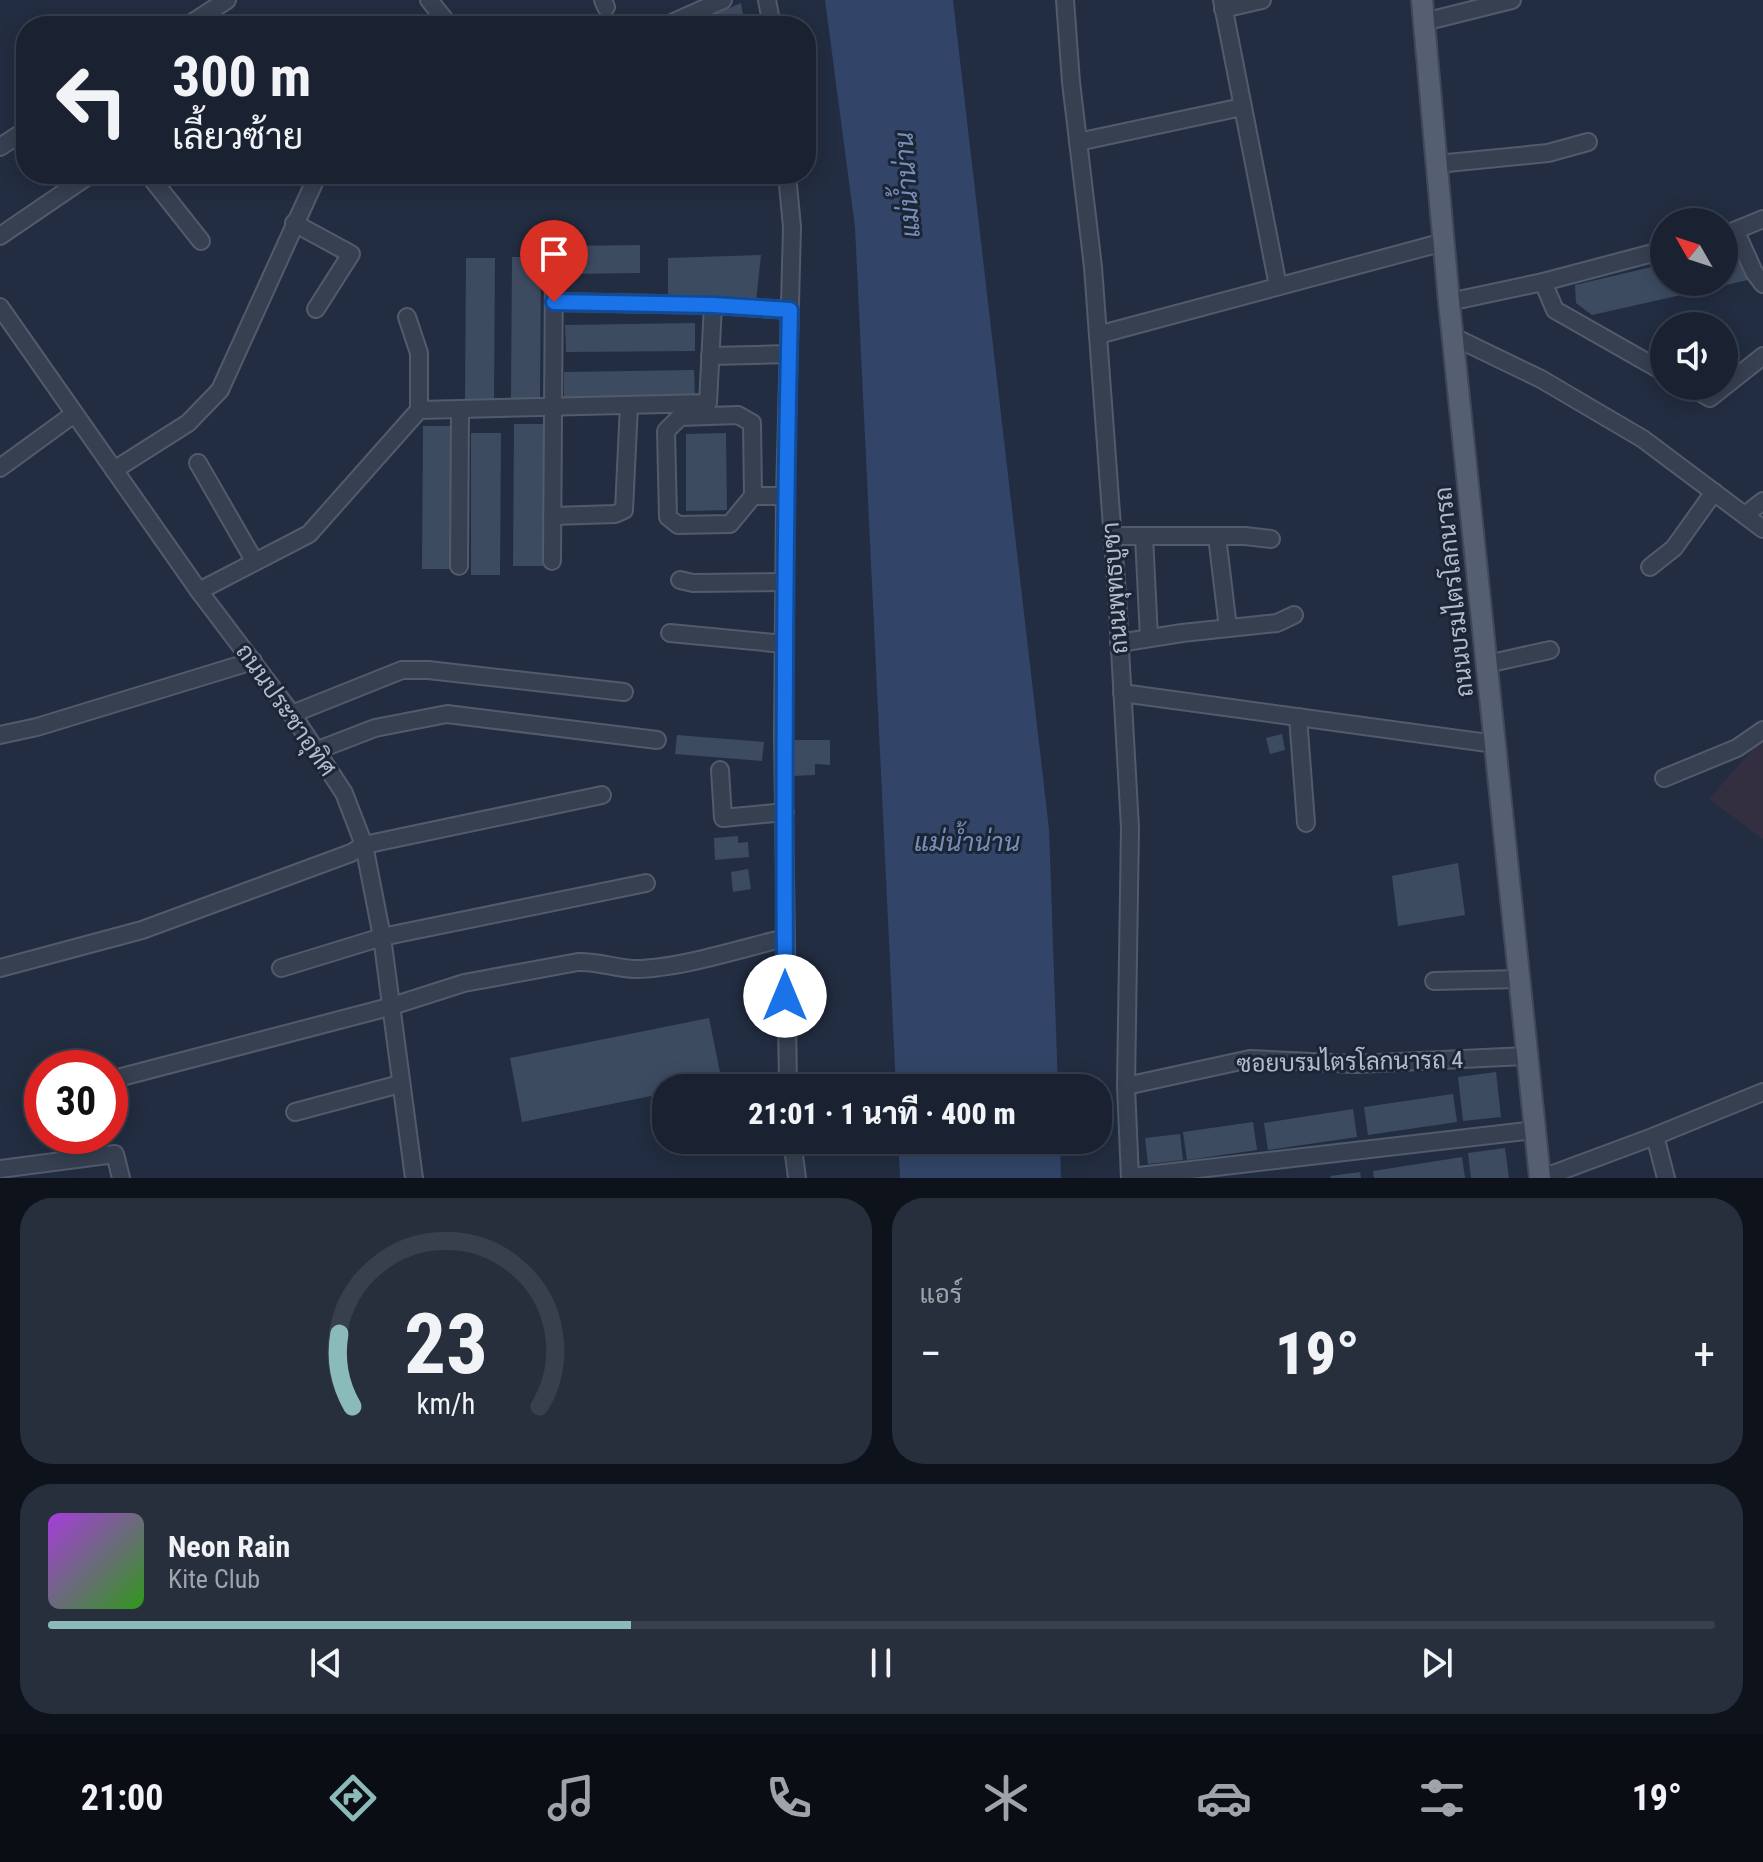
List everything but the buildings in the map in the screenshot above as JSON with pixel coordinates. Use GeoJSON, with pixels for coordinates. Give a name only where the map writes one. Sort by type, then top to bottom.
{"type":"FeatureCollection","features":[{"type":"Feature","properties":{"kind":"main road","name":"ถนนบรมไตรโลกนารถ"},"geometry":{"type":"LineString","coordinates":[[1422,0],[1449,302],[1541,1178]]}},
{"type":"Feature","properties":{"kind":"street"},"geometry":{"type":"LineString","coordinates":[[202,16],[227,0]]}},
{"type":"Feature","properties":{"kind":"street"},"geometry":{"type":"LineString","coordinates":[[429,0],[442,16]]}},
{"type":"Feature","properties":{"kind":"street"},"geometry":{"type":"LineString","coordinates":[[687,16],[723,0]]}},
{"type":"Feature","properties":{"kind":"street","name":"ถนนพุทธบูชา"},"geometry":{"type":"LineString","coordinates":[[1065,0],[1093,267],[1130,828],[1126,1086],[1130,1178]]}},
{"type":"Feature","properties":{"kind":"street"},"geometry":{"type":"LineString","coordinates":[[1262,0],[1222,4],[1278,286]]}},
{"type":"Feature","properties":{"kind":"street"},"geometry":{"type":"LineString","coordinates":[[1424,22],[1512,0]]}},
{"type":"Feature","properties":{"kind":"street"},"geometry":{"type":"LineString","coordinates":[[1078,142],[1242,107]]}},
{"type":"Feature","properties":{"kind":"street"},"geometry":{"type":"LineString","coordinates":[[1437,164],[1548,153],[1588,142]]}},
{"type":"Feature","properties":{"kind":"street"},"geometry":{"type":"LineString","coordinates":[[0,236],[76,184]]}},
{"type":"Feature","properties":{"kind":"street"},"geometry":{"type":"LineString","coordinates":[[156,184],[201,241]]}},
{"type":"Feature","properties":{"kind":"street"},"geometry":{"type":"LineString","coordinates":[[114,470],[188,423],[220,390],[313,184]]}},
{"type":"Feature","properties":{"kind":"street"},"geometry":{"type":"LineString","coordinates":[[788,184],[792,227],[784,644],[788,1074]]}},
{"type":"Feature","properties":{"kind":"street"},"geometry":{"type":"LineString","coordinates":[[1738,230],[1763,219]]}},
{"type":"Feature","properties":{"kind":"street"},"geometry":{"type":"LineString","coordinates":[[294,223],[351,254],[316,309]]}},
{"type":"Feature","properties":{"kind":"street"},"geometry":{"type":"LineString","coordinates":[[1098,335],[1444,242]]}},
{"type":"Feature","properties":{"kind":"street"},"geometry":{"type":"LineString","coordinates":[[1738,246],[1763,284]]}},
{"type":"Feature","properties":{"kind":"street"},"geometry":{"type":"LineString","coordinates":[[1449,302],[1543,282],[1650,254]]}},
{"type":"Feature","properties":{"kind":"street"},"geometry":{"type":"LineString","coordinates":[[552,561],[554,268]]}},
{"type":"Feature","properties":{"kind":"street"},"geometry":{"type":"LineString","coordinates":[[1543,282],[1555,310],[1650,364]]}},
{"type":"Feature","properties":{"kind":"street"},"geometry":{"type":"LineString","coordinates":[[554,302],[790,310]]}},
{"type":"Feature","properties":{"kind":"street"},"geometry":{"type":"LineString","coordinates":[[419,410],[708,403],[713,305]]}},
{"type":"Feature","properties":{"kind":"street","name":"ถนนประชาอุทิศ"},"geometry":{"type":"LineString","coordinates":[[2,315],[199,591],[318,750],[344,793],[364,845],[382,937],[408,1177]]}},
{"type":"Feature","properties":{"kind":"street"},"geometry":{"type":"LineString","coordinates":[[199,591],[309,534],[419,410],[419,353],[407,317]]}},
{"type":"Feature","properties":{"kind":"street"},"geometry":{"type":"LineString","coordinates":[[1454,337],[1541,379],[1643,439],[1763,529]]}},
{"type":"Feature","properties":{"kind":"street"},"geometry":{"type":"LineString","coordinates":[[710,356],[789,354]]}},
{"type":"Feature","properties":{"kind":"street"},"geometry":{"type":"LineString","coordinates":[[1738,376],[1763,356]]}},
{"type":"Feature","properties":{"kind":"street"},"geometry":{"type":"LineString","coordinates":[[552,516],[615,514],[624,510],[629,405]]}},
{"type":"Feature","properties":{"kind":"street"},"geometry":{"type":"LineString","coordinates":[[459,566],[460,409]]}},
{"type":"Feature","properties":{"kind":"street"},"geometry":{"type":"LineString","coordinates":[[0,468],[74,414]]}},
{"type":"Feature","properties":{"kind":"street"},"geometry":{"type":"LineString","coordinates":[[738,415],[752,423],[753,496],[730,524],[678,525],[668,517],[666,431],[680,417],[738,415]]}},
{"type":"Feature","properties":{"kind":"street"},"geometry":{"type":"LineString","coordinates":[[198,463],[255,562]]}},
{"type":"Feature","properties":{"kind":"street"},"geometry":{"type":"LineString","coordinates":[[1650,567],[1669,555],[1714,492]]}},
{"type":"Feature","properties":{"kind":"street"},"geometry":{"type":"LineString","coordinates":[[753,496],[785,496]]}},
{"type":"Feature","properties":{"kind":"street"},"geometry":{"type":"LineString","coordinates":[[1745,515],[1763,501]]}},
{"type":"Feature","properties":{"kind":"street"},"geometry":{"type":"LineString","coordinates":[[1112,536],[1271,539]]}},
{"type":"Feature","properties":{"kind":"street"},"geometry":{"type":"LineString","coordinates":[[1144,536],[1149,638]]}},
{"type":"Feature","properties":{"kind":"street"},"geometry":{"type":"LineString","coordinates":[[1217,536],[1228,628]]}},
{"type":"Feature","properties":{"kind":"street"},"geometry":{"type":"LineString","coordinates":[[680,580],[693,583],[785,582]]}},
{"type":"Feature","properties":{"kind":"street"},"geometry":{"type":"LineString","coordinates":[[1119,643],[1277,623],[1294,615]]}},
{"type":"Feature","properties":{"kind":"street"},"geometry":{"type":"LineString","coordinates":[[670,633],[784,644]]}},
{"type":"Feature","properties":{"kind":"street"},"geometry":{"type":"LineString","coordinates":[[1487,664],[1550,650]]}},
{"type":"Feature","properties":{"kind":"street"},"geometry":{"type":"LineString","coordinates":[[0,735],[37,727],[253,661]]}},
{"type":"Feature","properties":{"kind":"street"},"geometry":{"type":"LineString","coordinates":[[292,714],[402,670],[428,670],[624,692]]}},
{"type":"Feature","properties":{"kind":"street"},"geometry":{"type":"LineString","coordinates":[[1122,693],[1495,744]]}},
{"type":"Feature","properties":{"kind":"street"},"geometry":{"type":"LineString","coordinates":[[318,750],[375,728],[447,714],[657,740]]}},
{"type":"Feature","properties":{"kind":"street"},"geometry":{"type":"LineString","coordinates":[[1298,717],[1306,823]]}},
{"type":"Feature","properties":{"kind":"street"},"geometry":{"type":"LineString","coordinates":[[1664,778],[1737,748],[1763,730]]}},
{"type":"Feature","properties":{"kind":"street"},"geometry":{"type":"LineString","coordinates":[[720,770],[723,818],[785,812]]}},
{"type":"Feature","properties":{"kind":"street"},"geometry":{"type":"LineString","coordinates":[[0,968],[142,930],[351,853],[364,845],[602,795]]}},
{"type":"Feature","properties":{"kind":"street"},"geometry":{"type":"LineString","coordinates":[[281,968],[382,937],[646,883]]}},
{"type":"Feature","properties":{"kind":"street"},"geometry":{"type":"LineString","coordinates":[[128,1075],[389,1007],[464,983],[578,962],[634,969],[662,966],[785,938]]}},
{"type":"Feature","properties":{"kind":"street"},"geometry":{"type":"LineString","coordinates":[[1434,981],[1519,979]]}},
{"type":"Feature","properties":{"kind":"street","name":"ซอยบรมไตรโลกนารถ 4"},"geometry":{"type":"LineString","coordinates":[[1126,1086],[1250,1059],[1356,1064],[1527,1056]]}},
{"type":"Feature","properties":{"kind":"street"},"geometry":{"type":"LineString","coordinates":[[295,1112],[400,1084]]}},
{"type":"Feature","properties":{"kind":"street"},"geometry":{"type":"LineString","coordinates":[[1541,1178],[1763,1092]]}},
{"type":"Feature","properties":{"kind":"street"},"geometry":{"type":"LineString","coordinates":[[1130,1178],[1535,1130]]}},
{"type":"Feature","properties":{"kind":"street"},"geometry":{"type":"LineString","coordinates":[[1655,1136],[1666,1178]]}},
{"type":"Feature","properties":{"kind":"street"},"geometry":{"type":"LineString","coordinates":[[0,1169],[115,1154],[121,1178]]}},
{"type":"Feature","properties":{"kind":"street"},"geometry":{"type":"LineString","coordinates":[[794,1154],[797,1178]]}},
{"type":"Feature","properties":{"kind":"shaded area"},"geometry":{"type":"Polygon","coordinates":[[[1763,737],[1763,839],[1709,799],[1763,737]]]}},
{"type":"Feature","properties":{"kind":"water","name":"แม่น้ำน่าน"},"geometry":{"type":"Polygon","coordinates":[[[825,0],[953,0],[1049,829],[1058,1074],[895,1074],[855,227],[825,0]]]}},
{"type":"Feature","properties":{"kind":"water"},"geometry":{"type":"Polygon","coordinates":[[[899,1154],[1060,1154],[1061,1178],[900,1178],[899,1154]]]}},
{"type":"Feature","properties":{"kind":"route"},"geometry":{"type":"LineString","coordinates":[[554,302],[790,310],[783,735],[785,996]]}}]}
